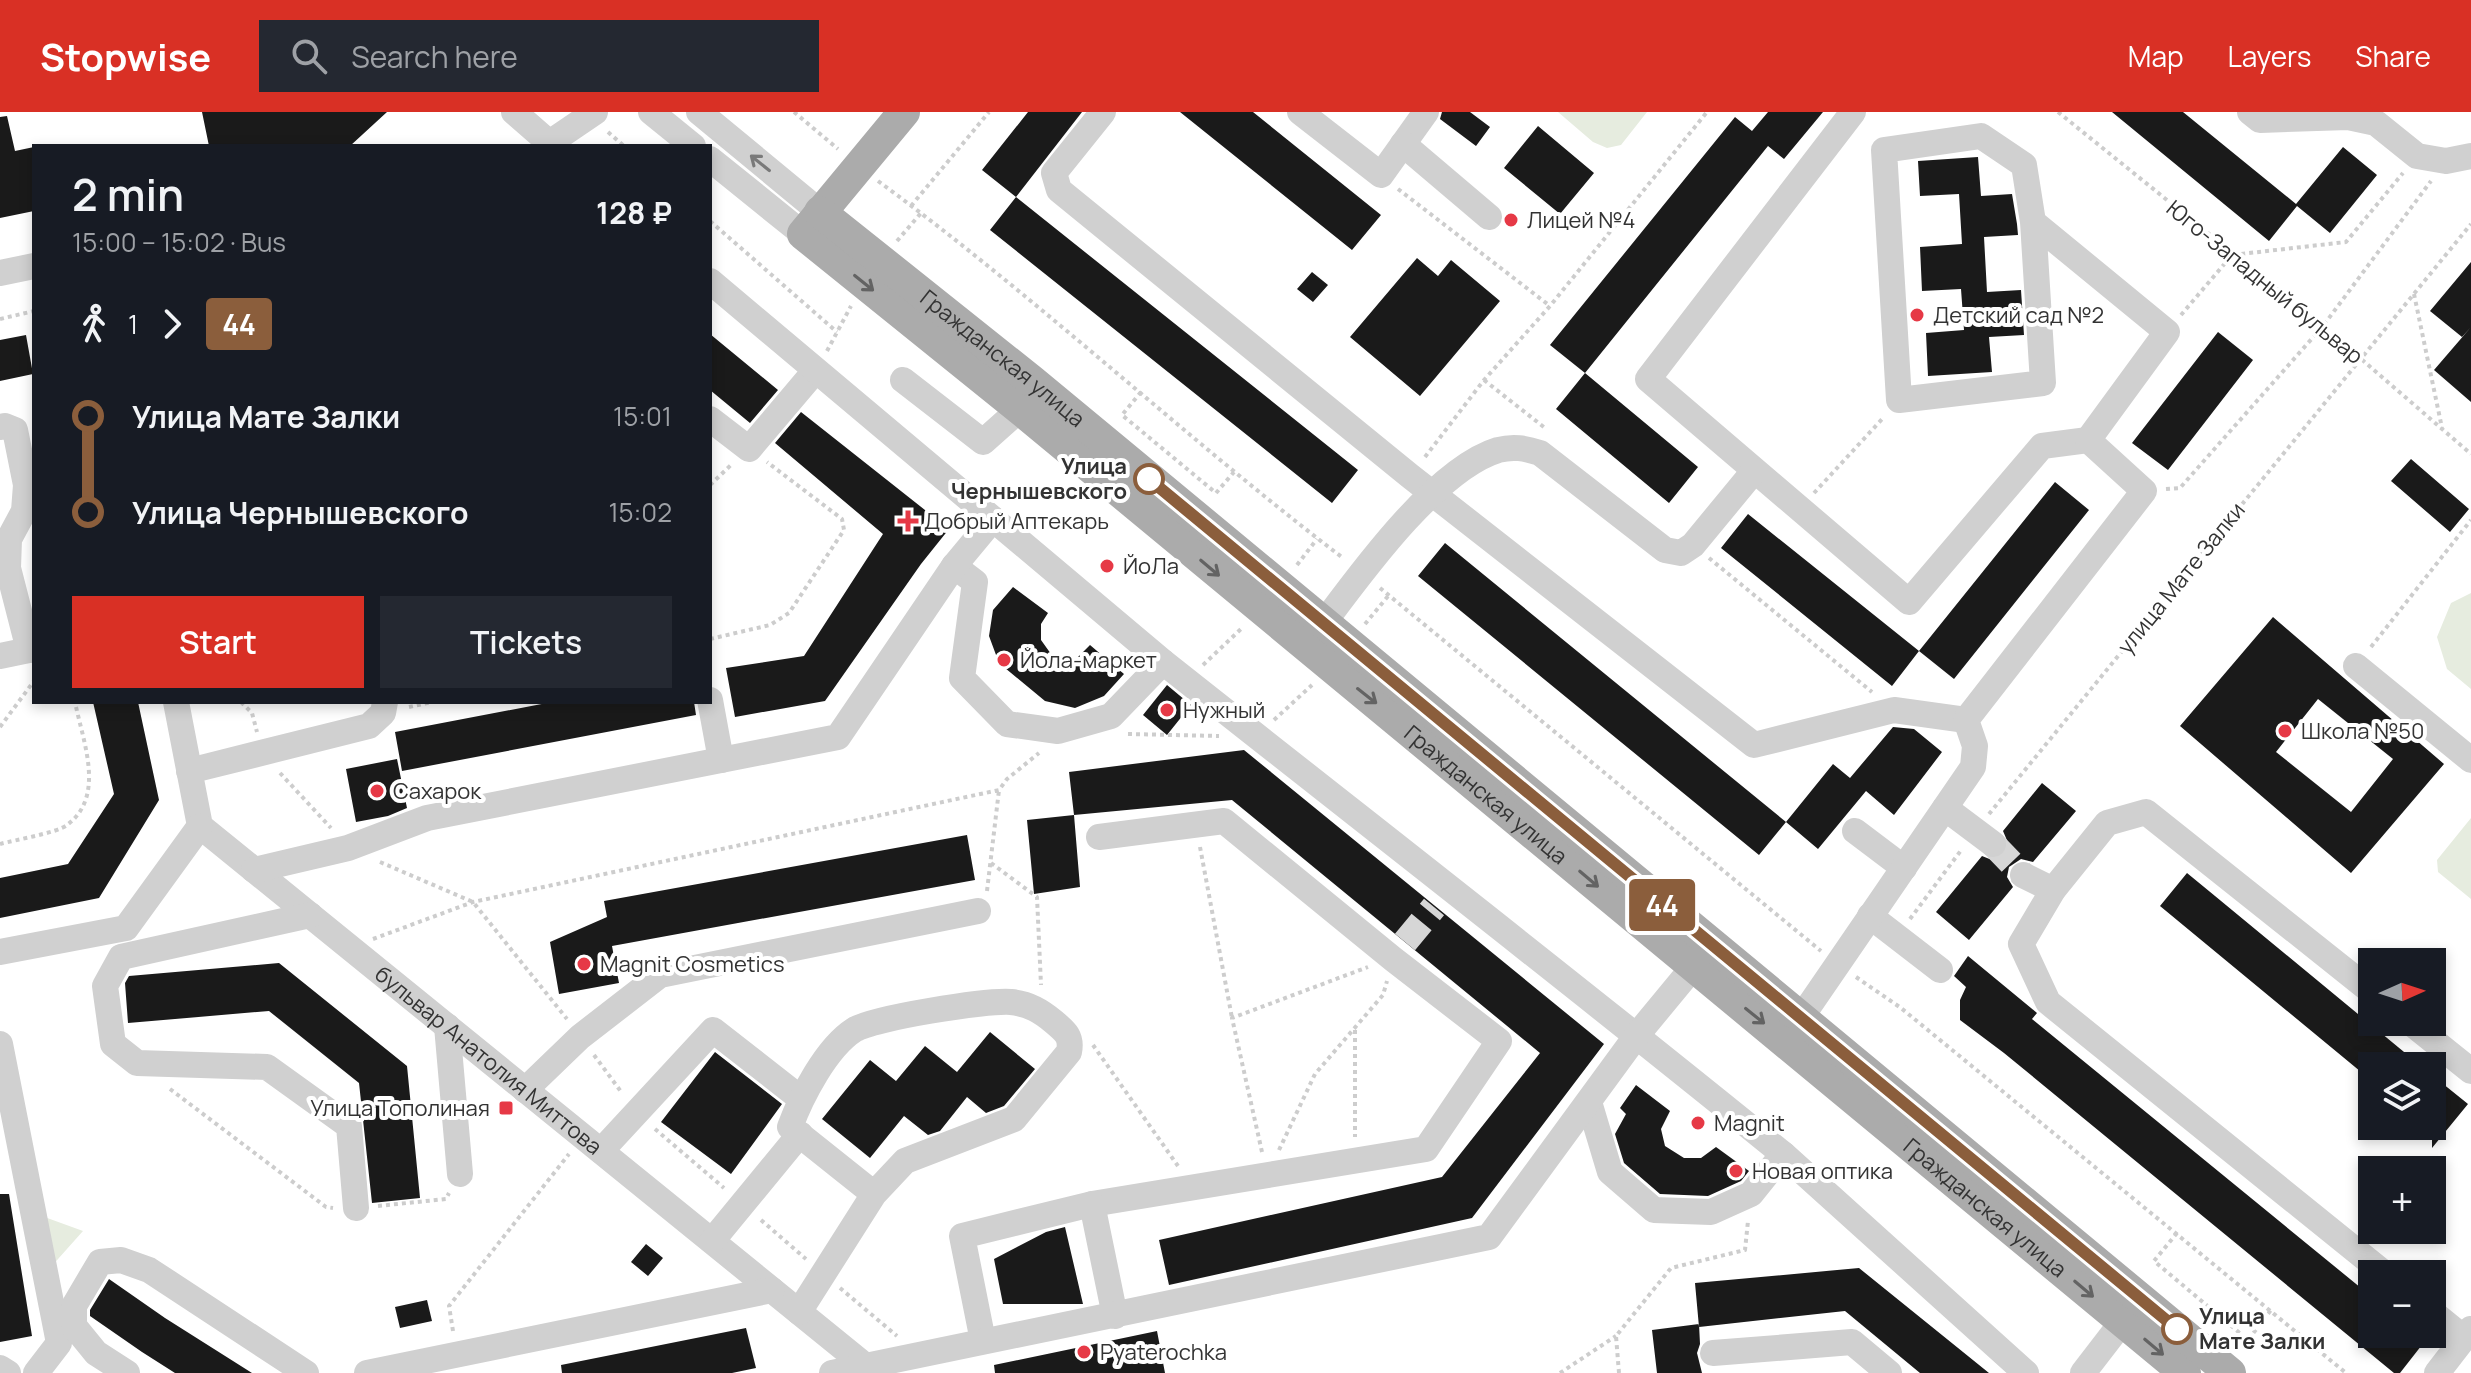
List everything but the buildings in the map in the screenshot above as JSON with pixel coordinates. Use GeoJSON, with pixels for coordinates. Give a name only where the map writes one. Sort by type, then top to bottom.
{"type":"FeatureCollection","features":[{"type":"Feature","properties":{"kind":"main road"},"geometry":{"type":"LineString","coordinates":[[812,223],[904,112]]}},
{"type":"Feature","properties":{"kind":"main road","name":"Гражданская улица"},"geometry":{"type":"LineString","coordinates":[[812,223],[1020,409],[1800,1019],[2230,1373]]}},
{"type":"Feature","properties":{"kind":"main road","name":"Гражданская улица"},"geometry":{"type":"LineString","coordinates":[[812,223],[1032,381],[1314,636],[1694,966],[2185,1373]]}},
{"type":"Feature","properties":{"kind":"street"},"geometry":{"type":"LineString","coordinates":[[514,112],[549,144]]}},
{"type":"Feature","properties":{"kind":"street"},"geometry":{"type":"LineString","coordinates":[[551,144],[595,112]]}},
{"type":"Feature","properties":{"kind":"street"},"geometry":{"type":"LineString","coordinates":[[651,112],[691,144]]}},
{"type":"Feature","properties":{"kind":"street","name":"Гражданская улица"},"geometry":{"type":"LineString","coordinates":[[699,112],[812,223]]}},
{"type":"Feature","properties":{"kind":"street"},"geometry":{"type":"LineString","coordinates":[[1103,112],[1054,173],[1059,190],[1410,476],[1754,745],[1894,710],[1966,720]]}},
{"type":"Feature","properties":{"kind":"street"},"geometry":{"type":"LineString","coordinates":[[1300,112],[1381,175],[1426,112]]}},
{"type":"Feature","properties":{"kind":"street"},"geometry":{"type":"LineString","coordinates":[[1853,112],[1648,379],[1909,602],[2042,446],[2088,440],[2167,332],[2033,222]]}},
{"type":"Feature","properties":{"kind":"street"},"geometry":{"type":"LineString","coordinates":[[2250,112],[2260,120],[2348,117],[2376,123],[2417,156],[2458,158]]}},
{"type":"Feature","properties":{"kind":"street"},"geometry":{"type":"LineString","coordinates":[[1981,136],[2024,165],[2033,222],[2043,383],[1899,400],[1884,150],[1981,136]]}},
{"type":"Feature","properties":{"kind":"street"},"geometry":{"type":"LineString","coordinates":[[1403,144],[1489,217]]}},
{"type":"Feature","properties":{"kind":"street","name":"Гражданская улица"},"geometry":{"type":"LineString","coordinates":[[712,160],[812,223]]}},
{"type":"Feature","properties":{"kind":"street"},"geometry":{"type":"LineString","coordinates":[[0,273],[32,266]]}},
{"type":"Feature","properties":{"kind":"street"},"geometry":{"type":"LineString","coordinates":[[712,283],[1163,662],[1256,735],[1442,898],[1637,1035],[1783,1154],[2026,1373]]}},
{"type":"Feature","properties":{"kind":"street"},"geometry":{"type":"LineString","coordinates":[[712,421],[749,449],[815,371]]}},
{"type":"Feature","properties":{"kind":"street"},"geometry":{"type":"LineString","coordinates":[[903,380],[983,442],[1020,409]]}},
{"type":"Feature","properties":{"kind":"street"},"geometry":{"type":"LineString","coordinates":[[0,427],[15,430],[26,485],[24,511],[9,539],[8,568],[31,650],[0,656]]}},
{"type":"Feature","properties":{"kind":"street"},"geometry":{"type":"LineString","coordinates":[[1966,720],[2144,491],[2088,440]]}},
{"type":"Feature","properties":{"kind":"street"},"geometry":{"type":"LineString","coordinates":[[1314,636],[1362,574],[1432,493],[1470,465],[1496,451],[1520,447],[1540,453],[1665,550],[1681,553],[1693,545],[1754,471]]}},
{"type":"Feature","properties":{"kind":"street"},"geometry":{"type":"LineString","coordinates":[[254,870],[348,848],[427,818],[838,737],[954,566],[993,519]]}},
{"type":"Feature","properties":{"kind":"street"},"geometry":{"type":"LineString","coordinates":[[954,566],[975,582],[962,678],[1007,724],[1058,731],[1111,716],[1163,662]]}},
{"type":"Feature","properties":{"kind":"street"},"geometry":{"type":"LineString","coordinates":[[2356,666],[2471,760]]}},
{"type":"Feature","properties":{"kind":"street"},"geometry":{"type":"LineString","coordinates":[[0,952],[126,928],[200,826],[176,704]]}},
{"type":"Feature","properties":{"kind":"street"},"geometry":{"type":"LineString","coordinates":[[189,771],[369,726],[383,713],[385,704]]}},
{"type":"Feature","properties":{"kind":"street"},"geometry":{"type":"LineString","coordinates":[[711,704],[721,760]]}},
{"type":"Feature","properties":{"kind":"street"},"geometry":{"type":"LineString","coordinates":[[1800,1019],[1973,767],[1975,746],[1966,720]]}},
{"type":"Feature","properties":{"kind":"street"},"geometry":{"type":"LineString","coordinates":[[1945,808],[1984,837]]}},
{"type":"Feature","properties":{"kind":"street"},"geometry":{"type":"LineString","coordinates":[[2358,981],[2146,812],[2107,823],[2053,890],[2021,944],[2048,1002],[2368,1260]]}},
{"type":"Feature","properties":{"kind":"street"},"geometry":{"type":"LineString","coordinates":[[983,1341],[962,1236],[1092,1204],[1426,1149],[1499,1041],[1399,951],[1224,821],[1099,837]]}},
{"type":"Feature","properties":{"kind":"street","name":"бульвар Анатолия Миттова"},"geometry":{"type":"LineString","coordinates":[[200,826],[870,1369]]}},
{"type":"Feature","properties":{"kind":"street"},"geometry":{"type":"LineString","coordinates":[[1855,831],[1904,868]]}},
{"type":"Feature","properties":{"kind":"street"},"geometry":{"type":"LineString","coordinates":[[2023,875],[2053,890]]}},
{"type":"Feature","properties":{"kind":"street"},"geometry":{"type":"LineString","coordinates":[[525,1090],[580,1037],[660,975],[978,911]]}},
{"type":"Feature","properties":{"kind":"street"},"geometry":{"type":"LineString","coordinates":[[310,915],[121,957],[105,986],[113,1044],[137,1063],[267,1067],[349,1126],[356,1208]]}},
{"type":"Feature","properties":{"kind":"street"},"geometry":{"type":"LineString","coordinates":[[1870,916],[1940,970]]}},
{"type":"Feature","properties":{"kind":"street"},"geometry":{"type":"LineString","coordinates":[[832,1373],[870,1369],[983,1341],[1489,1237],[1637,1035],[1694,966]]}},
{"type":"Feature","properties":{"kind":"street"},"geometry":{"type":"LineString","coordinates":[[799,1312],[874,1194],[905,1161],[1014,1119],[1069,1052],[1071,1044],[1068,1033],[1038,1009],[1013,1002],[988,1002],[873,1023],[854,1030],[836,1048],[800,1098],[790,1127],[874,1194]]}},
{"type":"Feature","properties":{"kind":"street"},"geometry":{"type":"LineString","coordinates":[[447,1026],[460,1174]]}},
{"type":"Feature","properties":{"kind":"street"},"geometry":{"type":"LineString","coordinates":[[592,1144],[713,1030],[800,1098]]}},
{"type":"Feature","properties":{"kind":"street"},"geometry":{"type":"LineString","coordinates":[[2427,1036],[2471,1071]]}},
{"type":"Feature","properties":{"kind":"street"},"geometry":{"type":"LineString","coordinates":[[0,1044],[59,1343],[36,1373]]}},
{"type":"Feature","properties":{"kind":"street"},"geometry":{"type":"LineString","coordinates":[[1589,1102],[1610,1172],[1654,1210],[1711,1212],[1751,1194],[1783,1154]]}},
{"type":"Feature","properties":{"kind":"street"},"geometry":{"type":"LineString","coordinates":[[712,1241],[800,1134]]}},
{"type":"Feature","properties":{"kind":"street"},"geometry":{"type":"LineString","coordinates":[[1092,1204],[1115,1316]]}},
{"type":"Feature","properties":{"kind":"street"},"geometry":{"type":"LineString","coordinates":[[127,1373],[96,1353],[74,1326],[74,1306],[100,1262],[121,1260],[149,1270],[306,1373]]}},
{"type":"Feature","properties":{"kind":"street"},"geometry":{"type":"LineString","coordinates":[[367,1373],[772,1290]]}},
{"type":"Feature","properties":{"kind":"street"},"geometry":{"type":"LineString","coordinates":[[2083,1373],[2123,1321]]}},
{"type":"Feature","properties":{"kind":"street"},"geometry":{"type":"LineString","coordinates":[[2437,1373],[2468,1334],[2446,1321]]}},
{"type":"Feature","properties":{"kind":"street"},"geometry":{"type":"LineString","coordinates":[[1713,1353],[1852,1342],[1889,1373]]}},
{"type":"Feature","properties":{"kind":"street"},"geometry":{"type":"LineString","coordinates":[[0,1368],[8,1373]]}},
{"type":"Feature","properties":{"kind":"path"},"geometry":{"type":"LineString","coordinates":[[794,112],[840,151]]}},
{"type":"Feature","properties":{"kind":"path"},"geometry":{"type":"LineString","coordinates":[[911,206],[989,112]]}},
{"type":"Feature","properties":{"kind":"path"},"geometry":{"type":"LineString","coordinates":[[1410,476],[1484,380],[1550,306],[1707,112]]}},
{"type":"Feature","properties":{"kind":"path","name":"Юго-Западный бульвар"},"geometry":{"type":"LineString","coordinates":[[2058,112],[2323,326],[2471,454]]}},
{"type":"Feature","properties":{"kind":"path"},"geometry":{"type":"LineString","coordinates":[[2167,332],[2232,255],[2346,242],[2417,156]]}},
{"type":"Feature","properties":{"kind":"path"},"geometry":{"type":"LineString","coordinates":[[2144,491],[2180,488],[2323,326],[2458,158]]}},
{"type":"Feature","properties":{"kind":"path"},"geometry":{"type":"LineString","coordinates":[[1381,175],[1550,306]]}},
{"type":"Feature","properties":{"kind":"path"},"geometry":{"type":"LineString","coordinates":[[872,176],[1344,559]]}},
{"type":"Feature","properties":{"kind":"path"},"geometry":{"type":"LineString","coordinates":[[890,250],[921,213]]}},
{"type":"Feature","properties":{"kind":"path"},"geometry":{"type":"LineString","coordinates":[[712,223],[837,332]]}},
{"type":"Feature","properties":{"kind":"path","name":"улица Мате Залки"},"geometry":{"type":"LineString","coordinates":[[1897,937],[1984,837],[2360,359],[2471,224]]}},
{"type":"Feature","properties":{"kind":"path"},"geometry":{"type":"LineString","coordinates":[[2414,294],[2442,429]]}},
{"type":"Feature","properties":{"kind":"path"},"geometry":{"type":"LineString","coordinates":[[815,371],[856,296]]}},
{"type":"Feature","properties":{"kind":"path"},"geometry":{"type":"LineString","coordinates":[[0,319],[32,311]]}},
{"type":"Feature","properties":{"kind":"path"},"geometry":{"type":"LineString","coordinates":[[1141,392],[1122,415],[1216,493],[1234,472]]}},
{"type":"Feature","properties":{"kind":"path"},"geometry":{"type":"LineString","coordinates":[[1800,508],[1899,400]]}},
{"type":"Feature","properties":{"kind":"path"},"geometry":{"type":"LineString","coordinates":[[712,483],[749,449],[842,519],[844,530],[789,613],[770,625],[712,639]]}},
{"type":"Feature","properties":{"kind":"path"},"geometry":{"type":"LineString","coordinates":[[2356,666],[2471,520]]}},
{"type":"Feature","properties":{"kind":"path"},"geometry":{"type":"LineString","coordinates":[[1378,587],[1829,957]]}},
{"type":"Feature","properties":{"kind":"path"},"geometry":{"type":"LineString","coordinates":[[1359,633],[1389,595]]}},
{"type":"Feature","properties":{"kind":"path"},"geometry":{"type":"LineString","coordinates":[[1187,681],[1248,621]]}},
{"type":"Feature","properties":{"kind":"path"},"geometry":{"type":"LineString","coordinates":[[1124,734],[1256,735],[1319,678]]}},
{"type":"Feature","properties":{"kind":"path"},"geometry":{"type":"LineString","coordinates":[[0,727],[32,684]]}},
{"type":"Feature","properties":{"kind":"path"},"geometry":{"type":"LineString","coordinates":[[0,844],[65,827],[86,803],[91,780],[75,704]]}},
{"type":"Feature","properties":{"kind":"path"},"geometry":{"type":"LineString","coordinates":[[250,704],[252,713]]}},
{"type":"Feature","properties":{"kind":"path"},"geometry":{"type":"LineString","coordinates":[[978,911],[987,892],[999,790],[1007,779],[1040,752]]}},
{"type":"Feature","properties":{"kind":"path"},"geometry":{"type":"LineString","coordinates":[[349,947],[473,902],[999,790]]}},
{"type":"Feature","properties":{"kind":"path"},"geometry":{"type":"LineString","coordinates":[[1196,825],[1232,1018],[1267,1175]]}},
{"type":"Feature","properties":{"kind":"path"},"geometry":{"type":"LineString","coordinates":[[991,863],[1037,897],[1041,995],[1038,1009]]}},
{"type":"Feature","properties":{"kind":"path"},"geometry":{"type":"LineString","coordinates":[[1232,1018],[1399,951]]}},
{"type":"Feature","properties":{"kind":"path"},"geometry":{"type":"LineString","coordinates":[[1267,1175],[1315,1074],[1383,995],[1399,951]]}},
{"type":"Feature","properties":{"kind":"path"},"geometry":{"type":"LineString","coordinates":[[1846,971],[1901,1008],[2346,1373]]}},
{"type":"Feature","properties":{"kind":"path"},"geometry":{"type":"LineString","coordinates":[[1355,1028],[1355,1161]]}},
{"type":"Feature","properties":{"kind":"path"},"geometry":{"type":"LineString","coordinates":[[1068,1033],[1086,1036],[1193,1187]]}},
{"type":"Feature","properties":{"kind":"path"},"geometry":{"type":"LineString","coordinates":[[137,1063],[326,1207],[356,1208],[446,1199],[460,1174]]}},
{"type":"Feature","properties":{"kind":"path"},"geometry":{"type":"LineString","coordinates":[[457,1354],[449,1306],[592,1144]]}},
{"type":"Feature","properties":{"kind":"path"},"geometry":{"type":"LineString","coordinates":[[1560,1373],[1616,1336],[1671,1268],[1745,1250],[1751,1194]]}},
{"type":"Feature","properties":{"kind":"path"},"geometry":{"type":"LineString","coordinates":[[2177,1233],[2154,1261],[2248,1340],[2271,1310]]}},
{"type":"Feature","properties":{"kind":"path"},"geometry":{"type":"LineString","coordinates":[[1616,1336],[1619,1373]]}},
{"type":"Feature","properties":{"kind":"shaded area"},"geometry":{"type":"Polygon","coordinates":[[[1558,112],[1647,112],[1621,145],[1607,148],[1593,142],[1558,112]]]}},
{"type":"Feature","properties":{"kind":"shaded area"},"geometry":{"type":"Polygon","coordinates":[[[2471,593],[2471,689],[2447,669],[2437,637],[2451,603],[2471,593]]]}},
{"type":"Feature","properties":{"kind":"shaded area"},"geometry":{"type":"Polygon","coordinates":[[[2471,818],[2471,899],[2438,872],[2437,860],[2471,818]]]}},
{"type":"Feature","properties":{"kind":"shaded area"},"geometry":{"type":"Polygon","coordinates":[[[39,1215],[83,1231],[50,1268],[39,1215]]]}},
{"type":"Feature","properties":{"kind":"tunnel"},"geometry":{"type":"LineString","coordinates":[[1993,844],[2023,875]]}},
{"type":"Feature","properties":{"kind":"tunnel"},"geometry":{"type":"LineString","coordinates":[[1405,942],[1434,907]]}},
{"type":"Feature","properties":{"kind":"bus line","name":"44"},"geometry":{"type":"LineString","coordinates":[[1149,479],[2177,1329]]}},
{"type":"Feature","properties":{"kind":"place","name":"Лицей №4"},"geometry":{"type":"Point","coordinates":[1511,220]}},
{"type":"Feature","properties":{"kind":"place","name":"Детский сад №2"},"geometry":{"type":"Point","coordinates":[1917,315]}},
{"type":"Feature","properties":{"kind":"place","name":"Улица Чернышевского"},"geometry":{"type":"Point","coordinates":[1149,479]}},
{"type":"Feature","properties":{"kind":"place","name":"Добрый Аптекарь"},"geometry":{"type":"Point","coordinates":[908,521]}},
{"type":"Feature","properties":{"kind":"place","name":"ЙоЛа"},"geometry":{"type":"Point","coordinates":[1107,566]}},
{"type":"Feature","properties":{"kind":"place","name":"Йола-маркет"},"geometry":{"type":"Point","coordinates":[1004,660]}},
{"type":"Feature","properties":{"kind":"place","name":"Нужный"},"geometry":{"type":"Point","coordinates":[1167,710]}},
{"type":"Feature","properties":{"kind":"place","name":"Школа №50"},"geometry":{"type":"Point","coordinates":[2285,731]}},
{"type":"Feature","properties":{"kind":"place","name":"Сахарок"},"geometry":{"type":"Point","coordinates":[377,791]}},
{"type":"Feature","properties":{"kind":"place","name":"Magnit Cosmetics"},"geometry":{"type":"Point","coordinates":[584,964]}},
{"type":"Feature","properties":{"kind":"place","name":"Улица Тополиная"},"geometry":{"type":"Point","coordinates":[506,1108]}},
{"type":"Feature","properties":{"kind":"place","name":"Magnit"},"geometry":{"type":"Point","coordinates":[1698,1123]}},
{"type":"Feature","properties":{"kind":"place","name":"Новая оптика"},"geometry":{"type":"Point","coordinates":[1736,1171]}},
{"type":"Feature","properties":{"kind":"place","name":"Улица Мате Залки"},"geometry":{"type":"Point","coordinates":[2177,1329]}},
{"type":"Feature","properties":{"kind":"place","name":"Pyaterochka"},"geometry":{"type":"Point","coordinates":[1084,1352]}}]}
